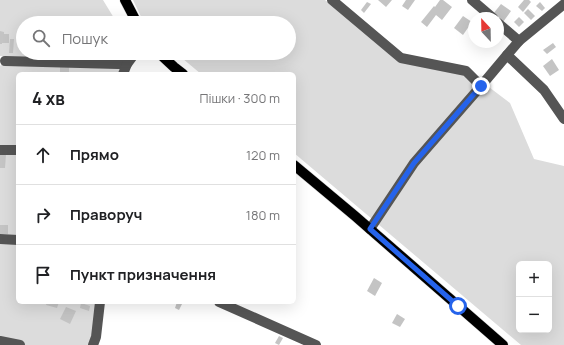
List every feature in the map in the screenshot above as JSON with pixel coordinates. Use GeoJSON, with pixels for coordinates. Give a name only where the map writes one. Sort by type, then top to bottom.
{"type":"FeatureCollection","features":[{"type":"Feature","properties":{"kind":"main road"},"geometry":{"type":"LineString","coordinates":[[125,0],[133,16]]}},
{"type":"Feature","properties":{"kind":"main road"},"geometry":{"type":"LineString","coordinates":[[166,60],[180,72]]}},
{"type":"Feature","properties":{"kind":"main road"},"geometry":{"type":"LineString","coordinates":[[296,167],[503,345]]}},
{"type":"Feature","properties":{"kind":"street"},"geometry":{"type":"LineString","coordinates":[[332,0],[401,58],[466,71],[481,86]]}},
{"type":"Feature","properties":{"kind":"street"},"geometry":{"type":"LineString","coordinates":[[472,0],[486,12]]}},
{"type":"Feature","properties":{"kind":"street"},"geometry":{"type":"LineString","coordinates":[[370,229],[414,163],[519,41],[564,4]]}},
{"type":"Feature","properties":{"kind":"street"},"geometry":{"type":"LineString","coordinates":[[504,27],[519,41]]}},
{"type":"Feature","properties":{"kind":"street"},"geometry":{"type":"LineString","coordinates":[[507,55],[544,90],[564,119]]}},
{"type":"Feature","properties":{"kind":"street"},"geometry":{"type":"LineString","coordinates":[[124,72],[130,60]]}},
{"type":"Feature","properties":{"kind":"street"},"geometry":{"type":"LineString","coordinates":[[5,61],[127,64]]}},
{"type":"Feature","properties":{"kind":"street"},"geometry":{"type":"LineString","coordinates":[[0,150],[16,150]]}},
{"type":"Feature","properties":{"kind":"street"},"geometry":{"type":"LineString","coordinates":[[0,239],[16,240]]}},
{"type":"Feature","properties":{"kind":"street"},"geometry":{"type":"LineString","coordinates":[[93,345],[96,338],[100,304]]}},
{"type":"Feature","properties":{"kind":"street"},"geometry":{"type":"LineString","coordinates":[[224,304],[316,345]]}},
{"type":"Feature","properties":{"kind":"street"},"geometry":{"type":"LineString","coordinates":[[0,341],[20,345]]}},
{"type":"Feature","properties":{"kind":"shaded area"},"geometry":{"type":"Polygon","coordinates":[[[0,0],[103,0],[113,16],[16,16],[16,60],[126,60],[121,72],[16,72],[16,304],[99,304],[91,345],[0,345],[0,66],[8,57],[0,56],[0,0]]]}},
{"type":"Feature","properties":{"kind":"shaded area"},"geometry":{"type":"Polygon","coordinates":[[[133,0],[325,0],[402,62],[473,75],[510,103],[534,159],[564,166],[564,345],[521,345],[296,155],[296,72],[199,72],[184,60],[296,60],[296,16],[141,16],[133,0]]]}},
{"type":"Feature","properties":{"kind":"building"},"geometry":{"type":"Polygon","coordinates":[[[378,0],[392,0],[386,7],[378,0]]]}},
{"type":"Feature","properties":{"kind":"building"},"geometry":{"type":"Polygon","coordinates":[[[406,0],[415,0],[408,10],[402,6],[406,0]]]}},
{"type":"Feature","properties":{"kind":"building"},"geometry":{"type":"Polygon","coordinates":[[[440,0],[443,0],[452,7],[442,20],[436,15],[427,27],[421,22],[440,0]]]}},
{"type":"Feature","properties":{"kind":"building"},"geometry":{"type":"Polygon","coordinates":[[[524,0],[529,0],[531,2],[523,12],[518,7],[524,0]]]}},
{"type":"Feature","properties":{"kind":"building"},"geometry":{"type":"Polygon","coordinates":[[[367,2],[371,4],[364,13],[361,10],[367,2]]]}},
{"type":"Feature","properties":{"kind":"building"},"geometry":{"type":"Polygon","coordinates":[[[540,2],[545,8],[542,11],[536,6],[540,2]]]}},
{"type":"Feature","properties":{"kind":"building"},"geometry":{"type":"Polygon","coordinates":[[[501,4],[511,11],[504,21],[504,12],[495,12],[501,4]]]}},
{"type":"Feature","properties":{"kind":"building"},"geometry":{"type":"Polygon","coordinates":[[[528,9],[535,16],[531,20],[524,13],[528,9]]]}},
{"type":"Feature","properties":{"kind":"building"},"geometry":{"type":"Polygon","coordinates":[[[463,16],[468,19],[468,28],[463,35],[454,28],[463,16]]]}},
{"type":"Feature","properties":{"kind":"building"},"geometry":{"type":"Polygon","coordinates":[[[519,17],[524,22],[519,27],[514,22],[519,17]]]}},
{"type":"Feature","properties":{"kind":"building"},"geometry":{"type":"Polygon","coordinates":[[[0,31],[4,32],[4,34],[9,34],[9,43],[0,44],[0,31]]]}},
{"type":"Feature","properties":{"kind":"building"},"geometry":{"type":"Polygon","coordinates":[[[10,39],[14,39],[13,53],[9,53],[10,39]]]}},
{"type":"Feature","properties":{"kind":"building"},"geometry":{"type":"Polygon","coordinates":[[[553,43],[556,47],[547,54],[543,50],[553,43]]]}},
{"type":"Feature","properties":{"kind":"building"},"geometry":{"type":"Polygon","coordinates":[[[552,59],[559,70],[550,76],[543,66],[552,59]]]}},
{"type":"Feature","properties":{"kind":"building"},"geometry":{"type":"Polygon","coordinates":[[[60,67],[69,67],[69,72],[60,72],[60,67]]]}},
{"type":"Feature","properties":{"kind":"building"},"geometry":{"type":"Polygon","coordinates":[[[0,154],[6,154],[5,168],[0,168],[0,154]]]}},
{"type":"Feature","properties":{"kind":"building"},"geometry":{"type":"Polygon","coordinates":[[[0,225],[8,225],[8,234],[0,234],[0,225]]]}},
{"type":"Feature","properties":{"kind":"building"},"geometry":{"type":"Polygon","coordinates":[[[374,278],[382,283],[375,296],[367,291],[374,278]]]}},
{"type":"Feature","properties":{"kind":"building"},"geometry":{"type":"Polygon","coordinates":[[[46,304],[58,304],[57,308],[46,304]]]}},
{"type":"Feature","properties":{"kind":"building"},"geometry":{"type":"Polygon","coordinates":[[[81,304],[90,306],[89,311],[80,308],[81,304]]]}},
{"type":"Feature","properties":{"kind":"building"},"geometry":{"type":"Polygon","coordinates":[[[176,304],[182,304],[179,310],[175,308],[176,304]]]}},
{"type":"Feature","properties":{"kind":"building"},"geometry":{"type":"Polygon","coordinates":[[[66,307],[76,311],[70,324],[60,319],[66,307]]]}},
{"type":"Feature","properties":{"kind":"building"},"geometry":{"type":"Polygon","coordinates":[[[397,314],[405,319],[400,327],[392,323],[397,314]]]}},
{"type":"Feature","properties":{"kind":"building"},"geometry":{"type":"Polygon","coordinates":[[[279,336],[283,338],[279,345],[275,343],[279,336]]]}},
{"type":"Feature","properties":{"kind":"route"},"geometry":{"type":"LineString","coordinates":[[458,306],[370,229],[414,163],[481,86]]}}]}
